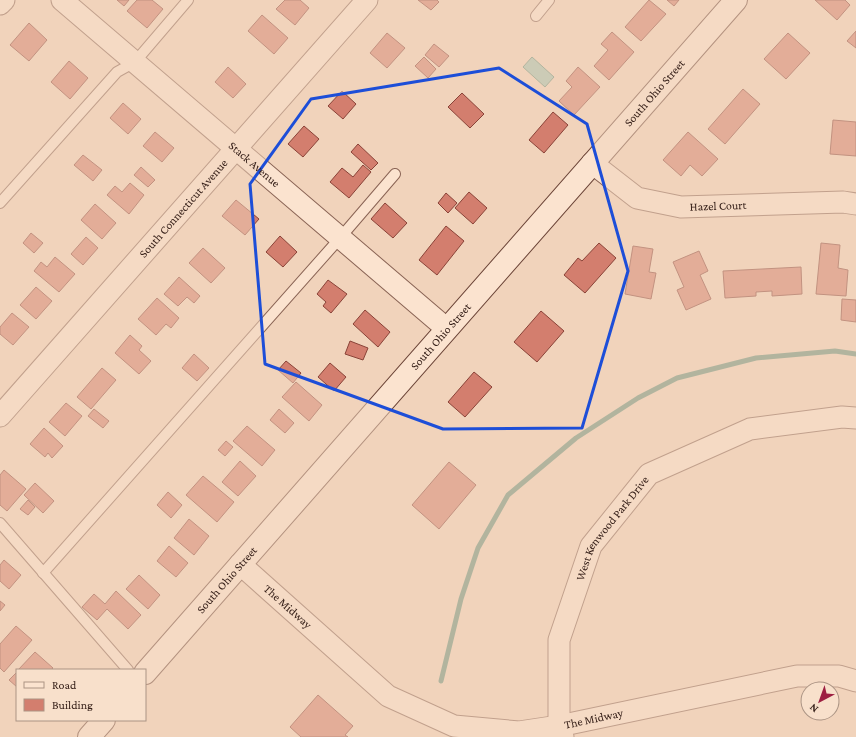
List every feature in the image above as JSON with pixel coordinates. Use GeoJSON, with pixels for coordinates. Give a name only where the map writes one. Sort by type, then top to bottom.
{"type":"FeatureCollection","features":[{"type":"Feature","properties":{"kind":"main road","name":"South Ohio Street"},"geometry":{"type":"LineString","coordinates":[[146,672],[735,0]]}},
{"type":"Feature","properties":{"kind":"main road"},"geometry":{"type":"LineString","coordinates":[[89,737],[103,721]]}},
{"type":"Feature","properties":{"kind":"street"},"geometry":{"type":"LineString","coordinates":[[0,4],[4,0]]}},
{"type":"Feature","properties":{"kind":"street","name":"Stack Avenue"},"geometry":{"type":"LineString","coordinates":[[62,0],[447,329]]}},
{"type":"Feature","properties":{"kind":"street","name":"South Connecticut Avenue"},"geometry":{"type":"LineString","coordinates":[[0,416],[237,149],[366,0]]}},
{"type":"Feature","properties":{"kind":"street","name":"Hazel Court"},"geometry":{"type":"LineString","coordinates":[[592,163],[637,198],[681,207],[843,202],[856,204]]}},
{"type":"Feature","properties":{"kind":"street","name":"West Kenwood Park Drive"},"geometry":{"type":"LineString","coordinates":[[561,732],[559,640],[591,546],[649,474],[750,429],[842,417],[856,418]]}},
{"type":"Feature","properties":{"kind":"street","name":"The Midway"},"geometry":{"type":"LineString","coordinates":[[240,564],[388,696],[454,726],[520,732],[561,732],[797,676],[839,676],[856,681]]}},
{"type":"Feature","properties":{"kind":"lane"},"geometry":{"type":"LineString","coordinates":[[0,203],[117,72],[135,62],[188,0]]}},
{"type":"Feature","properties":{"kind":"lane"},"geometry":{"type":"LineString","coordinates":[[536,16],[550,0]]}},
{"type":"Feature","properties":{"kind":"lane"},"geometry":{"type":"LineString","coordinates":[[43,573],[395,174]]}},
{"type":"Feature","properties":{"kind":"lane"},"geometry":{"type":"LineString","coordinates":[[0,523],[127,669]]}},
{"type":"Feature","properties":{"kind":"highlighted area"},"geometry":{"type":"Polygon","coordinates":[[[499,68],[587,124],[628,271],[582,428],[443,429],[265,364],[250,184],[311,99],[499,68]]]}},
{"type":"Feature","properties":{"kind":"shaded area"},"geometry":{"type":"Polygon","coordinates":[[[532,57],[554,77],[545,87],[523,67],[532,57]]]}},
{"type":"Feature","properties":{"kind":"building"},"geometry":{"type":"Polygon","coordinates":[[[117,0],[129,0],[124,6],[117,0]]]}},
{"type":"Feature","properties":{"kind":"building"},"geometry":{"type":"Polygon","coordinates":[[[137,0],[152,0],[163,9],[147,28],[127,11],[137,0]]]}},
{"type":"Feature","properties":{"kind":"building"},"geometry":{"type":"Polygon","coordinates":[[[285,0],[300,0],[309,8],[295,25],[276,9],[285,0]]]}},
{"type":"Feature","properties":{"kind":"building"},"geometry":{"type":"Polygon","coordinates":[[[418,0],[437,0],[439,2],[431,10],[418,0]]]}},
{"type":"Feature","properties":{"kind":"building"},"geometry":{"type":"Polygon","coordinates":[[[649,0],[666,14],[641,41],[625,27],[649,0]]]}},
{"type":"Feature","properties":{"kind":"building"},"geometry":{"type":"Polygon","coordinates":[[[667,0],[679,0],[674,6],[667,0]]]}},
{"type":"Feature","properties":{"kind":"building"},"geometry":{"type":"Polygon","coordinates":[[[815,0],[845,0],[850,5],[837,20],[815,0]]]}},
{"type":"Feature","properties":{"kind":"building"},"geometry":{"type":"Polygon","coordinates":[[[262,15],[288,38],[274,54],[248,31],[262,15]]]}},
{"type":"Feature","properties":{"kind":"building"},"geometry":{"type":"Polygon","coordinates":[[[29,23],[47,40],[29,61],[10,45],[29,23]]]}},
{"type":"Feature","properties":{"kind":"building"},"geometry":{"type":"Polygon","coordinates":[[[856,31],[856,48],[847,41],[856,31]]]}},
{"type":"Feature","properties":{"kind":"building"},"geometry":{"type":"Polygon","coordinates":[[[612,32],[634,52],[609,80],[594,66],[608,50],[601,44],[612,32]]]}},
{"type":"Feature","properties":{"kind":"building"},"geometry":{"type":"Polygon","coordinates":[[[387,33],[405,48],[387,68],[370,53],[387,33]]]}},
{"type":"Feature","properties":{"kind":"building"},"geometry":{"type":"Polygon","coordinates":[[[788,33],[810,53],[786,79],[764,59],[788,33]]]}},
{"type":"Feature","properties":{"kind":"building"},"geometry":{"type":"Polygon","coordinates":[[[434,44],[449,56],[439,67],[425,55],[434,44]]]}},
{"type":"Feature","properties":{"kind":"building"},"geometry":{"type":"Polygon","coordinates":[[[424,57],[436,69],[428,78],[415,66],[424,57]]]}},
{"type":"Feature","properties":{"kind":"building"},"geometry":{"type":"Polygon","coordinates":[[[69,61],[88,78],[70,99],[51,82],[69,61]]]}},
{"type":"Feature","properties":{"kind":"building"},"geometry":{"type":"Polygon","coordinates":[[[228,67],[246,84],[233,98],[215,82],[228,67]]]}},
{"type":"Feature","properties":{"kind":"building"},"geometry":{"type":"Polygon","coordinates":[[[578,67],[600,87],[574,115],[559,101],[572,87],[566,81],[578,67]]]}},
{"type":"Feature","properties":{"kind":"building"},"geometry":{"type":"Polygon","coordinates":[[[743,89],[760,104],[725,144],[708,129],[743,89]]]}},
{"type":"Feature","properties":{"kind":"building"},"geometry":{"type":"Polygon","coordinates":[[[342,91],[356,104],[343,119],[328,106],[342,91]]]}},
{"type":"Feature","properties":{"kind":"building"},"geometry":{"type":"Polygon","coordinates":[[[462,93],[484,114],[470,128],[448,107],[462,93]]]}},
{"type":"Feature","properties":{"kind":"building"},"geometry":{"type":"Polygon","coordinates":[[[123,103],[141,119],[128,134],[110,118],[123,103]]]}},
{"type":"Feature","properties":{"kind":"building"},"geometry":{"type":"Polygon","coordinates":[[[553,112],[568,125],[544,153],[529,140],[553,112]]]}},
{"type":"Feature","properties":{"kind":"building"},"geometry":{"type":"Polygon","coordinates":[[[833,120],[856,122],[856,156],[830,154],[833,120]]]}},
{"type":"Feature","properties":{"kind":"building"},"geometry":{"type":"Polygon","coordinates":[[[304,126],[319,139],[303,157],[288,144],[304,126]]]}},
{"type":"Feature","properties":{"kind":"building"},"geometry":{"type":"Polygon","coordinates":[[[155,132],[174,148],[162,162],[143,146],[155,132]]]}},
{"type":"Feature","properties":{"kind":"building"},"geometry":{"type":"Polygon","coordinates":[[[688,132],[718,159],[702,176],[690,165],[681,176],[663,160],[688,132]]]}},
{"type":"Feature","properties":{"kind":"building"},"geometry":{"type":"Polygon","coordinates":[[[358,144],[378,163],[371,170],[351,152],[358,144]]]}},
{"type":"Feature","properties":{"kind":"building"},"geometry":{"type":"Polygon","coordinates":[[[83,155],[102,170],[93,181],[74,165],[83,155]]]}},
{"type":"Feature","properties":{"kind":"building"},"geometry":{"type":"Polygon","coordinates":[[[363,165],[371,172],[349,198],[330,182],[342,168],[353,177],[363,165]]]}},
{"type":"Feature","properties":{"kind":"building"},"geometry":{"type":"Polygon","coordinates":[[[141,167],[155,180],[148,187],[134,175],[141,167]]]}},
{"type":"Feature","properties":{"kind":"building"},"geometry":{"type":"Polygon","coordinates":[[[130,183],[144,195],[129,214],[107,195],[115,186],[122,192],[130,183]]]}},
{"type":"Feature","properties":{"kind":"building"},"geometry":{"type":"Polygon","coordinates":[[[469,192],[487,208],[473,224],[455,208],[469,192]]]}},
{"type":"Feature","properties":{"kind":"building"},"geometry":{"type":"Polygon","coordinates":[[[446,193],[457,203],[448,213],[438,203],[446,193]]]}},
{"type":"Feature","properties":{"kind":"building"},"geometry":{"type":"Polygon","coordinates":[[[236,200],[259,219],[245,235],[222,216],[236,200]]]}},
{"type":"Feature","properties":{"kind":"building"},"geometry":{"type":"Polygon","coordinates":[[[385,203],[407,223],[393,238],[371,219],[385,203]]]}},
{"type":"Feature","properties":{"kind":"building"},"geometry":{"type":"Polygon","coordinates":[[[95,204],[116,223],[102,239],[81,220],[95,204]]]}},
{"type":"Feature","properties":{"kind":"building"},"geometry":{"type":"Polygon","coordinates":[[[446,226],[464,241],[437,275],[419,260],[446,226]]]}},
{"type":"Feature","properties":{"kind":"building"},"geometry":{"type":"Polygon","coordinates":[[[31,233],[43,243],[34,253],[23,243],[31,233]]]}},
{"type":"Feature","properties":{"kind":"building"},"geometry":{"type":"Polygon","coordinates":[[[280,236],[297,252],[283,267],[266,252],[280,236]]]}},
{"type":"Feature","properties":{"kind":"building"},"geometry":{"type":"Polygon","coordinates":[[[86,237],[98,248],[83,265],[71,254],[86,237]]]}},
{"type":"Feature","properties":{"kind":"building"},"geometry":{"type":"Polygon","coordinates":[[[599,243],[616,258],[585,293],[564,275],[578,258],[582,261],[599,243]]]}},
{"type":"Feature","properties":{"kind":"building"},"geometry":{"type":"Polygon","coordinates":[[[821,243],[840,245],[838,268],[848,270],[846,296],[816,294],[821,243]]]}},
{"type":"Feature","properties":{"kind":"building"},"geometry":{"type":"Polygon","coordinates":[[[633,246],[653,249],[649,272],[656,273],[651,299],[625,294],[633,246]]]}},
{"type":"Feature","properties":{"kind":"building"},"geometry":{"type":"Polygon","coordinates":[[[203,248],[225,268],[211,283],[189,263],[203,248]]]}},
{"type":"Feature","properties":{"kind":"building"},"geometry":{"type":"Polygon","coordinates":[[[699,251],[708,271],[700,275],[711,299],[686,310],[677,290],[684,287],[673,262],[699,251]]]}},
{"type":"Feature","properties":{"kind":"building"},"geometry":{"type":"Polygon","coordinates":[[[55,257],[75,274],[59,292],[34,271],[41,262],[47,267],[55,257]]]}},
{"type":"Feature","properties":{"kind":"building"},"geometry":{"type":"Polygon","coordinates":[[[801,267],[802,294],[772,296],[772,291],[756,292],[756,296],[725,298],[723,271],[801,267]]]}},
{"type":"Feature","properties":{"kind":"building"},"geometry":{"type":"Polygon","coordinates":[[[179,277],[200,296],[194,303],[187,297],[178,306],[164,294],[179,277]]]}},
{"type":"Feature","properties":{"kind":"building"},"geometry":{"type":"Polygon","coordinates":[[[328,280],[347,294],[331,313],[323,306],[326,302],[317,294],[328,280]]]}},
{"type":"Feature","properties":{"kind":"building"},"geometry":{"type":"Polygon","coordinates":[[[36,287],[52,301],[36,319],[20,305],[36,287]]]}},
{"type":"Feature","properties":{"kind":"building"},"geometry":{"type":"Polygon","coordinates":[[[157,298],[179,318],[171,328],[166,324],[156,335],[138,319],[157,298]]]}},
{"type":"Feature","properties":{"kind":"building"},"geometry":{"type":"Polygon","coordinates":[[[842,299],[856,300],[856,322],[841,320],[842,299]]]}},
{"type":"Feature","properties":{"kind":"building"},"geometry":{"type":"Polygon","coordinates":[[[365,310],[390,332],[378,347],[353,324],[365,310]]]}},
{"type":"Feature","properties":{"kind":"building"},"geometry":{"type":"Polygon","coordinates":[[[541,311],[564,331],[537,362],[514,342],[541,311]]]}},
{"type":"Feature","properties":{"kind":"building"},"geometry":{"type":"Polygon","coordinates":[[[12,313],[29,327],[13,345],[0,334],[0,327],[12,313]]]}},
{"type":"Feature","properties":{"kind":"building"},"geometry":{"type":"Polygon","coordinates":[[[130,335],[142,346],[139,350],[151,361],[139,374],[115,353],[130,335]]]}},
{"type":"Feature","properties":{"kind":"building"},"geometry":{"type":"Polygon","coordinates":[[[350,341],[368,348],[363,360],[345,354],[350,341]]]}},
{"type":"Feature","properties":{"kind":"building"},"geometry":{"type":"Polygon","coordinates":[[[194,354],[209,368],[197,381],[182,368],[194,354]]]}},
{"type":"Feature","properties":{"kind":"building"},"geometry":{"type":"Polygon","coordinates":[[[286,361],[301,373],[293,383],[278,370],[286,361]]]}},
{"type":"Feature","properties":{"kind":"building"},"geometry":{"type":"Polygon","coordinates":[[[330,363],[346,377],[334,391],[318,377],[330,363]]]}},
{"type":"Feature","properties":{"kind":"building"},"geometry":{"type":"Polygon","coordinates":[[[102,368],[116,380],[91,409],[77,397],[102,368]]]}},
{"type":"Feature","properties":{"kind":"building"},"geometry":{"type":"Polygon","coordinates":[[[474,372],[492,387],[465,417],[448,402],[474,372]]]}},
{"type":"Feature","properties":{"kind":"building"},"geometry":{"type":"Polygon","coordinates":[[[296,382],[322,405],[309,421],[282,397],[296,382]]]}},
{"type":"Feature","properties":{"kind":"building"},"geometry":{"type":"Polygon","coordinates":[[[66,403],[82,416],[65,436],[49,422],[66,403]]]}},
{"type":"Feature","properties":{"kind":"building"},"geometry":{"type":"Polygon","coordinates":[[[94,409],[109,421],[103,428],[88,416],[94,409]]]}},
{"type":"Feature","properties":{"kind":"building"},"geometry":{"type":"Polygon","coordinates":[[[279,409],[294,423],[285,433],[270,420],[279,409]]]}},
{"type":"Feature","properties":{"kind":"building"},"geometry":{"type":"Polygon","coordinates":[[[247,426],[275,450],[262,466],[233,441],[247,426]]]}},
{"type":"Feature","properties":{"kind":"building"},"geometry":{"type":"Polygon","coordinates":[[[44,428],[63,446],[52,458],[48,453],[45,457],[30,444],[44,428]]]}},
{"type":"Feature","properties":{"kind":"building"},"geometry":{"type":"Polygon","coordinates":[[[226,441],[233,447],[225,456],[218,450],[226,441]]]}},
{"type":"Feature","properties":{"kind":"building"},"geometry":{"type":"Polygon","coordinates":[[[240,461],[256,476],[238,496],[222,482],[240,461]]]}},
{"type":"Feature","properties":{"kind":"building"},"geometry":{"type":"Polygon","coordinates":[[[449,462],[476,485],[439,529],[412,505],[449,462]]]}},
{"type":"Feature","properties":{"kind":"building"},"geometry":{"type":"Polygon","coordinates":[[[4,470],[26,489],[7,511],[0,505],[0,475],[4,470]]]}},
{"type":"Feature","properties":{"kind":"building"},"geometry":{"type":"Polygon","coordinates":[[[203,476],[234,502],[217,522],[186,495],[203,476]]]}},
{"type":"Feature","properties":{"kind":"building"},"geometry":{"type":"Polygon","coordinates":[[[35,483],[54,501],[43,513],[24,495],[35,483]]]}},
{"type":"Feature","properties":{"kind":"building"},"geometry":{"type":"Polygon","coordinates":[[[168,492],[182,505],[171,518],[157,505],[168,492]]]}},
{"type":"Feature","properties":{"kind":"building"},"geometry":{"type":"Polygon","coordinates":[[[28,500],[35,507],[28,515],[20,509],[28,500]]]}},
{"type":"Feature","properties":{"kind":"building"},"geometry":{"type":"Polygon","coordinates":[[[189,519],[209,536],[194,555],[174,538],[189,519]]]}},
{"type":"Feature","properties":{"kind":"building"},"geometry":{"type":"Polygon","coordinates":[[[169,546],[188,563],[176,577],[157,561],[169,546]]]}},
{"type":"Feature","properties":{"kind":"building"},"geometry":{"type":"Polygon","coordinates":[[[4,560],[21,575],[9,589],[0,581],[0,565],[4,560]]]}},
{"type":"Feature","properties":{"kind":"building"},"geometry":{"type":"Polygon","coordinates":[[[139,575],[160,595],[148,609],[126,589],[139,575]]]}},
{"type":"Feature","properties":{"kind":"building"},"geometry":{"type":"Polygon","coordinates":[[[116,591],[141,615],[128,629],[107,609],[97,620],[82,607],[94,594],[105,604],[116,591]]]}},
{"type":"Feature","properties":{"kind":"building"},"geometry":{"type":"Polygon","coordinates":[[[0,601],[5,605],[0,611],[0,601]]]}},
{"type":"Feature","properties":{"kind":"building"},"geometry":{"type":"Polygon","coordinates":[[[16,626],[32,640],[4,672],[0,668],[0,644],[16,626]]]}},
{"type":"Feature","properties":{"kind":"building"},"geometry":{"type":"Polygon","coordinates":[[[35,652],[53,668],[52,669],[19,669],[35,652]]]}},
{"type":"Feature","properties":{"kind":"building"},"geometry":{"type":"Polygon","coordinates":[[[16,673],[16,686],[9,680],[16,673]]]}},
{"type":"Feature","properties":{"kind":"building"},"geometry":{"type":"Polygon","coordinates":[[[318,695],[353,726],[345,735],[348,737],[301,737],[290,727],[318,695]]]}},
{"type":"Feature","properties":{"kind":"waterway"},"geometry":{"type":"LineString","coordinates":[[441,681],[461,599],[478,548],[508,495],[576,438],[638,398],[677,378],[756,358],[835,351],[856,354]]}}]}
